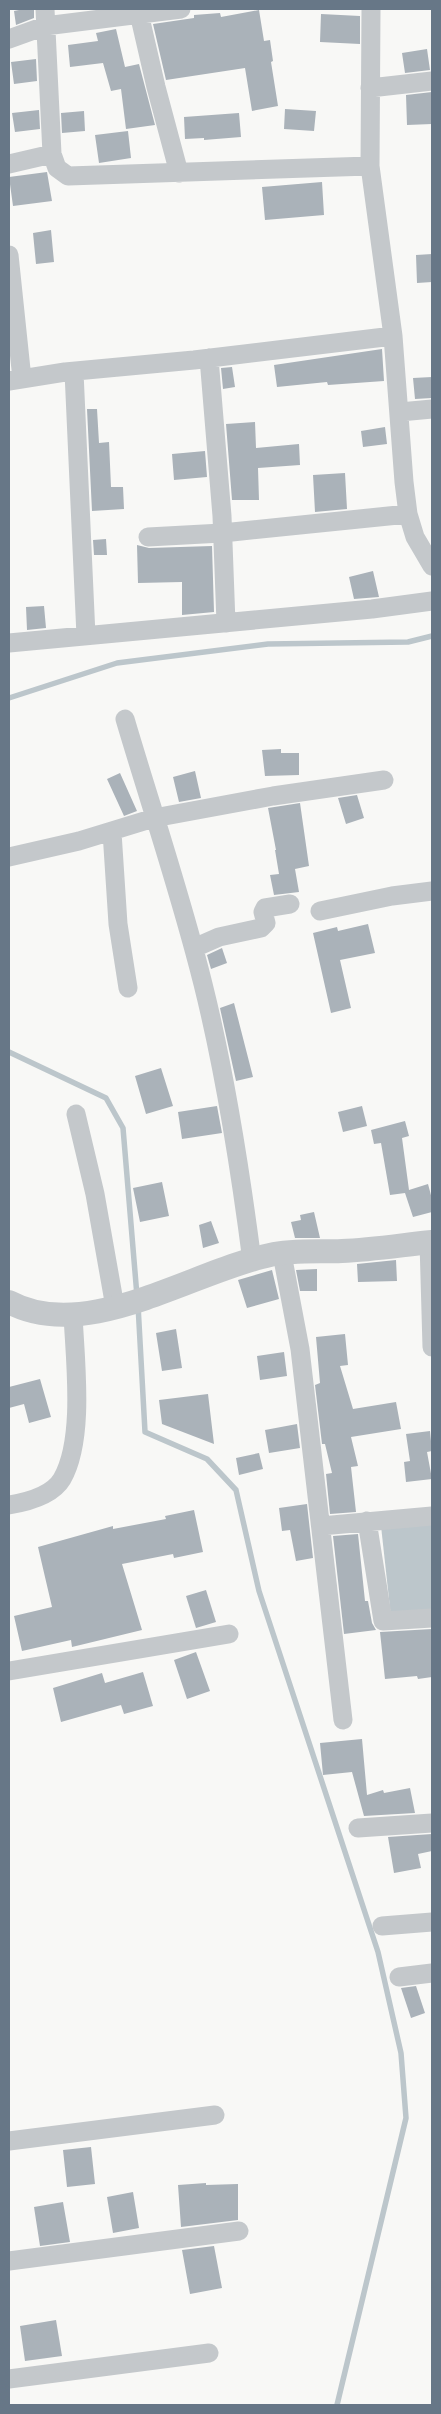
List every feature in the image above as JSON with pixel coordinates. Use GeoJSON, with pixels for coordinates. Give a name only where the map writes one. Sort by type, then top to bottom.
{"type":"FeatureCollection","features":[{"type":"Feature","properties":{"kind":"street"},"geometry":{"type":"LineString","coordinates":[[9,39],[45,18],[181,9]]}},
{"type":"Feature","properties":{"kind":"street"},"geometry":{"type":"LineString","coordinates":[[371,9],[370,166],[393,336],[408,514],[415,537],[432,566]]}},
{"type":"Feature","properties":{"kind":"street"},"geometry":{"type":"LineString","coordinates":[[138,11],[179,173]]}},
{"type":"Feature","properties":{"kind":"street"},"geometry":{"type":"LineString","coordinates":[[45,18],[52,154],[56,168],[68,176],[370,166]]}},
{"type":"Feature","properties":{"kind":"street"},"geometry":{"type":"LineString","coordinates":[[370,88],[432,81]]}},
{"type":"Feature","properties":{"kind":"street"},"geometry":{"type":"LineString","coordinates":[[9,164],[52,154]]}},
{"type":"Feature","properties":{"kind":"street"},"geometry":{"type":"LineString","coordinates":[[9,255],[16,380],[393,336]]}},
{"type":"Feature","properties":{"kind":"street"},"geometry":{"type":"LineString","coordinates":[[209,358],[227,532],[226,623]]}},
{"type":"Feature","properties":{"kind":"street"},"geometry":{"type":"LineString","coordinates":[[74,372],[86,636]]}},
{"type":"Feature","properties":{"kind":"street"},"geometry":{"type":"LineString","coordinates":[[400,412],[432,409]]}},
{"type":"Feature","properties":{"kind":"street"},"geometry":{"type":"LineString","coordinates":[[148,537],[227,532],[408,514]]}},
{"type":"Feature","properties":{"kind":"street"},"geometry":{"type":"LineString","coordinates":[[9,643],[372,609],[432,601]]}},
{"type":"Feature","properties":{"kind":"street"},"geometry":{"type":"LineString","coordinates":[[125,718],[194,948],[236,1141],[252,1261]]}},
{"type":"Feature","properties":{"kind":"street"},"geometry":{"type":"LineString","coordinates":[[9,857],[112,832],[154,818],[273,796],[384,780]]}},
{"type":"Feature","properties":{"kind":"street"},"geometry":{"type":"LineString","coordinates":[[112,832],[118,924],[128,988]]}},
{"type":"Feature","properties":{"kind":"street"},"geometry":{"type":"LineString","coordinates":[[320,911],[392,896],[432,891]]}},
{"type":"Feature","properties":{"kind":"street"},"geometry":{"type":"LineString","coordinates":[[194,948],[219,937],[261,928],[266,923],[263,912],[265,908],[290,904]]}},
{"type":"Feature","properties":{"kind":"street"},"geometry":{"type":"LineString","coordinates":[[76,1114],[95,1194],[129,1303]]}},
{"type":"Feature","properties":{"kind":"street"},"geometry":{"type":"LineString","coordinates":[[9,1302],[20,1309],[42,1315],[73,1315],[129,1303],[271,1255],[364,1250],[431,1242],[432,1347]]}},
{"type":"Feature","properties":{"kind":"street"},"geometry":{"type":"LineString","coordinates":[[282,1254],[300,1349],[343,1720]]}},
{"type":"Feature","properties":{"kind":"street"},"geometry":{"type":"LineString","coordinates":[[9,1505],[28,1502],[52,1490],[62,1479],[68,1462],[75,1434],[77,1380],[73,1315]]}},
{"type":"Feature","properties":{"kind":"street"},"geometry":{"type":"LineString","coordinates":[[321,1526],[432,1516]]}},
{"type":"Feature","properties":{"kind":"street"},"geometry":{"type":"LineString","coordinates":[[367,1522],[383,1621],[432,1618]]}},
{"type":"Feature","properties":{"kind":"street"},"geometry":{"type":"LineString","coordinates":[[9,1672],[229,1634]]}},
{"type":"Feature","properties":{"kind":"street"},"geometry":{"type":"LineString","coordinates":[[358,1828],[432,1823]]}},
{"type":"Feature","properties":{"kind":"street"},"geometry":{"type":"LineString","coordinates":[[382,1926],[432,1922]]}},
{"type":"Feature","properties":{"kind":"street"},"geometry":{"type":"LineString","coordinates":[[399,1976],[432,1973]]}},
{"type":"Feature","properties":{"kind":"street"},"geometry":{"type":"LineString","coordinates":[[9,2141],[215,2115]]}},
{"type":"Feature","properties":{"kind":"street"},"geometry":{"type":"LineString","coordinates":[[9,2261],[239,2231]]}},
{"type":"Feature","properties":{"kind":"street"},"geometry":{"type":"LineString","coordinates":[[9,2379],[209,2353]]}},
{"type":"Feature","properties":{"kind":"shaded area"},"geometry":{"type":"Polygon","coordinates":[[[432,1523],[432,1613],[391,1617],[381,1526],[432,1523]]]}},
{"type":"Feature","properties":{"kind":"building"},"geometry":{"type":"Polygon","coordinates":[[[34,9],[34,18],[16,25],[14,11],[34,9]]]}},
{"type":"Feature","properties":{"kind":"building"},"geometry":{"type":"Polygon","coordinates":[[[259,10],[264,41],[270,40],[273,61],[271,62],[278,106],[252,111],[245,68],[166,80],[153,24],[194,18],[194,15],[220,13],[221,17],[259,10]]]}},
{"type":"Feature","properties":{"kind":"building"},"geometry":{"type":"Polygon","coordinates":[[[321,14],[360,16],[360,44],[320,42],[321,14]]]}},
{"type":"Feature","properties":{"kind":"building"},"geometry":{"type":"Polygon","coordinates":[[[116,29],[125,67],[139,64],[155,125],[126,129],[121,89],[111,91],[103,63],[70,67],[68,45],[98,41],[96,33],[116,29]]]}},
{"type":"Feature","properties":{"kind":"building"},"geometry":{"type":"Polygon","coordinates":[[[427,49],[430,70],[405,73],[402,53],[427,49]]]}},
{"type":"Feature","properties":{"kind":"building"},"geometry":{"type":"Polygon","coordinates":[[[36,59],[37,81],[14,84],[11,62],[36,59]]]}},
{"type":"Feature","properties":{"kind":"building"},"geometry":{"type":"Polygon","coordinates":[[[432,92],[432,124],[407,125],[406,95],[432,92]]]}},
{"type":"Feature","properties":{"kind":"building"},"geometry":{"type":"Polygon","coordinates":[[[285,109],[316,111],[314,131],[284,129],[285,109]]]}},
{"type":"Feature","properties":{"kind":"building"},"geometry":{"type":"Polygon","coordinates":[[[39,110],[40,129],[15,132],[12,113],[39,110]]]}},
{"type":"Feature","properties":{"kind":"building"},"geometry":{"type":"Polygon","coordinates":[[[84,111],[85,131],[62,133],[61,113],[84,111]]]}},
{"type":"Feature","properties":{"kind":"building"},"geometry":{"type":"Polygon","coordinates":[[[239,113],[241,137],[204,140],[204,138],[185,139],[184,117],[239,113]]]}},
{"type":"Feature","properties":{"kind":"building"},"geometry":{"type":"Polygon","coordinates":[[[128,131],[131,158],[99,163],[95,135],[128,131]]]}},
{"type":"Feature","properties":{"kind":"building"},"geometry":{"type":"Polygon","coordinates":[[[47,172],[52,201],[13,206],[9,177],[47,172]]]}},
{"type":"Feature","properties":{"kind":"building"},"geometry":{"type":"Polygon","coordinates":[[[322,182],[324,215],[265,220],[262,187],[322,182]]]}},
{"type":"Feature","properties":{"kind":"building"},"geometry":{"type":"Polygon","coordinates":[[[51,230],[54,262],[36,264],[33,233],[51,230]]]}},
{"type":"Feature","properties":{"kind":"building"},"geometry":{"type":"Polygon","coordinates":[[[432,254],[432,282],[417,283],[416,255],[432,254]]]}},
{"type":"Feature","properties":{"kind":"building"},"geometry":{"type":"Polygon","coordinates":[[[382,349],[384,381],[328,385],[327,382],[277,387],[274,365],[382,349]]]}},
{"type":"Feature","properties":{"kind":"building"},"geometry":{"type":"Polygon","coordinates":[[[232,367],[235,387],[223,389],[221,368],[232,367]]]}},
{"type":"Feature","properties":{"kind":"building"},"geometry":{"type":"Polygon","coordinates":[[[432,377],[432,398],[415,399],[413,378],[432,377]]]}},
{"type":"Feature","properties":{"kind":"building"},"geometry":{"type":"Polygon","coordinates":[[[87,409],[97,409],[99,443],[109,442],[111,487],[123,487],[124,509],[92,511],[87,409]]]}},
{"type":"Feature","properties":{"kind":"building"},"geometry":{"type":"Polygon","coordinates":[[[255,422],[256,448],[299,444],[300,465],[258,468],[259,500],[232,500],[226,424],[255,422]]]}},
{"type":"Feature","properties":{"kind":"building"},"geometry":{"type":"Polygon","coordinates":[[[385,427],[387,444],[363,447],[361,431],[385,427]]]}},
{"type":"Feature","properties":{"kind":"building"},"geometry":{"type":"Polygon","coordinates":[[[205,451],[207,477],[174,480],[172,454],[205,451]]]}},
{"type":"Feature","properties":{"kind":"building"},"geometry":{"type":"Polygon","coordinates":[[[345,473],[347,509],[315,512],[313,475],[345,473]]]}},
{"type":"Feature","properties":{"kind":"building"},"geometry":{"type":"Polygon","coordinates":[[[106,539],[107,555],[94,555],[93,540],[106,539]]]}},
{"type":"Feature","properties":{"kind":"building"},"geometry":{"type":"Polygon","coordinates":[[[137,545],[149,548],[212,546],[214,612],[182,615],[182,582],[138,583],[137,545]]]}},
{"type":"Feature","properties":{"kind":"building"},"geometry":{"type":"Polygon","coordinates":[[[373,571],[379,597],[354,599],[349,577],[373,571]]]}},
{"type":"Feature","properties":{"kind":"building"},"geometry":{"type":"Polygon","coordinates":[[[44,606],[46,628],[27,630],[26,607],[44,606]]]}},
{"type":"Feature","properties":{"kind":"building"},"geometry":{"type":"Polygon","coordinates":[[[281,749],[281,753],[299,753],[299,775],[265,776],[262,750],[281,749]]]}},
{"type":"Feature","properties":{"kind":"building"},"geometry":{"type":"Polygon","coordinates":[[[195,771],[201,798],[179,802],[173,777],[195,771]]]}},
{"type":"Feature","properties":{"kind":"building"},"geometry":{"type":"Polygon","coordinates":[[[120,773],[137,811],[124,816],[107,779],[120,773]]]}},
{"type":"Feature","properties":{"kind":"building"},"geometry":{"type":"Polygon","coordinates":[[[357,795],[364,818],[346,824],[338,798],[357,795]]]}},
{"type":"Feature","properties":{"kind":"building"},"geometry":{"type":"Polygon","coordinates":[[[300,803],[309,866],[295,869],[299,892],[274,895],[270,875],[279,874],[268,808],[300,803]]]}},
{"type":"Feature","properties":{"kind":"building"},"geometry":{"type":"Polygon","coordinates":[[[368,924],[375,953],[340,960],[351,1008],[331,1013],[313,933],[337,927],[338,931],[368,924]]]}},
{"type":"Feature","properties":{"kind":"building"},"geometry":{"type":"Polygon","coordinates":[[[222,948],[227,963],[211,969],[207,955],[222,948]]]}},
{"type":"Feature","properties":{"kind":"building"},"geometry":{"type":"Polygon","coordinates":[[[234,1003],[253,1077],[236,1081],[220,1008],[234,1003]]]}},
{"type":"Feature","properties":{"kind":"building"},"geometry":{"type":"Polygon","coordinates":[[[161,1068],[173,1106],[146,1114],[135,1076],[161,1068]]]}},
{"type":"Feature","properties":{"kind":"building"},"geometry":{"type":"Polygon","coordinates":[[[217,1106],[222,1133],[182,1139],[178,1112],[217,1106]]]}},
{"type":"Feature","properties":{"kind":"building"},"geometry":{"type":"Polygon","coordinates":[[[362,1106],[367,1126],[343,1132],[338,1112],[362,1106]]]}},
{"type":"Feature","properties":{"kind":"building"},"geometry":{"type":"Polygon","coordinates":[[[405,1121],[409,1136],[402,1138],[409,1190],[428,1184],[432,1199],[432,1212],[413,1217],[405,1193],[390,1195],[381,1143],[374,1144],[371,1130],[405,1121]]]}},
{"type":"Feature","properties":{"kind":"building"},"geometry":{"type":"Polygon","coordinates":[[[162,1182],[169,1216],[140,1222],[133,1188],[162,1182]]]}},
{"type":"Feature","properties":{"kind":"building"},"geometry":{"type":"Polygon","coordinates":[[[314,1212],[320,1238],[295,1238],[291,1222],[301,1220],[300,1215],[314,1212]]]}},
{"type":"Feature","properties":{"kind":"building"},"geometry":{"type":"Polygon","coordinates":[[[211,1221],[219,1243],[203,1248],[199,1225],[211,1221]]]}},
{"type":"Feature","properties":{"kind":"building"},"geometry":{"type":"Polygon","coordinates":[[[396,1260],[397,1281],[358,1282],[357,1264],[396,1260]]]}},
{"type":"Feature","properties":{"kind":"building"},"geometry":{"type":"Polygon","coordinates":[[[317,1269],[317,1291],[300,1291],[296,1270],[317,1269]]]}},
{"type":"Feature","properties":{"kind":"building"},"geometry":{"type":"Polygon","coordinates":[[[272,1270],[279,1299],[247,1308],[238,1280],[272,1270]]]}},
{"type":"Feature","properties":{"kind":"building"},"geometry":{"type":"Polygon","coordinates":[[[176,1329],[182,1368],[162,1371],[156,1333],[176,1329]]]}},
{"type":"Feature","properties":{"kind":"building"},"geometry":{"type":"Polygon","coordinates":[[[345,1334],[348,1365],[340,1366],[353,1409],[396,1402],[401,1429],[351,1437],[358,1466],[351,1467],[356,1512],[330,1514],[326,1474],[332,1473],[325,1444],[322,1444],[315,1385],[320,1383],[316,1337],[345,1334]]]}},
{"type":"Feature","properties":{"kind":"building"},"geometry":{"type":"Polygon","coordinates":[[[284,1352],[287,1376],[260,1380],[257,1356],[284,1352]]]}},
{"type":"Feature","properties":{"kind":"building"},"geometry":{"type":"Polygon","coordinates":[[[40,1379],[51,1417],[29,1423],[24,1404],[9,1408],[9,1387],[40,1379]]]}},
{"type":"Feature","properties":{"kind":"building"},"geometry":{"type":"Polygon","coordinates":[[[208,1394],[214,1444],[162,1424],[159,1400],[208,1394]]]}},
{"type":"Feature","properties":{"kind":"building"},"geometry":{"type":"Polygon","coordinates":[[[297,1424],[300,1448],[269,1453],[265,1430],[297,1424]]]}},
{"type":"Feature","properties":{"kind":"building"},"geometry":{"type":"Polygon","coordinates":[[[430,1431],[432,1451],[427,1452],[432,1479],[406,1482],[404,1462],[410,1461],[406,1434],[430,1431]]]}},
{"type":"Feature","properties":{"kind":"building"},"geometry":{"type":"Polygon","coordinates":[[[259,1453],[263,1469],[239,1475],[236,1458],[259,1453]]]}},
{"type":"Feature","properties":{"kind":"building"},"geometry":{"type":"Polygon","coordinates":[[[307,1504],[313,1558],[296,1561],[290,1530],[282,1531],[279,1508],[307,1504]]]}},
{"type":"Feature","properties":{"kind":"building"},"geometry":{"type":"Polygon","coordinates":[[[194,1510],[203,1552],[174,1558],[173,1554],[122,1564],[142,1630],[72,1647],[71,1640],[22,1651],[14,1616],[52,1607],[38,1547],[113,1526],[113,1529],[166,1519],[165,1516],[194,1510]]]}},
{"type":"Feature","properties":{"kind":"building"},"geometry":{"type":"Polygon","coordinates":[[[358,1534],[365,1601],[368,1601],[372,1623],[376,1630],[344,1634],[333,1536],[358,1534]]]}},
{"type":"Feature","properties":{"kind":"building"},"geometry":{"type":"Polygon","coordinates":[[[206,1590],[216,1622],[196,1628],[186,1596],[206,1590]]]}},
{"type":"Feature","properties":{"kind":"building"},"geometry":{"type":"Polygon","coordinates":[[[432,1629],[432,1677],[418,1679],[417,1676],[385,1679],[380,1632],[432,1629]]]}},
{"type":"Feature","properties":{"kind":"building"},"geometry":{"type":"Polygon","coordinates":[[[196,1652],[210,1691],[187,1699],[174,1660],[196,1652]]]}},
{"type":"Feature","properties":{"kind":"building"},"geometry":{"type":"Polygon","coordinates":[[[143,1672],[153,1706],[124,1714],[121,1705],[61,1722],[53,1688],[102,1673],[105,1683],[143,1672]]]}},
{"type":"Feature","properties":{"kind":"building"},"geometry":{"type":"Polygon","coordinates":[[[362,1739],[367,1795],[383,1790],[384,1793],[410,1788],[415,1813],[364,1816],[352,1772],[323,1775],[320,1743],[362,1739]]]}},
{"type":"Feature","properties":{"kind":"building"},"geometry":{"type":"Polygon","coordinates":[[[432,1834],[432,1851],[418,1854],[421,1868],[394,1873],[388,1837],[432,1834]]]}},
{"type":"Feature","properties":{"kind":"building"},"geometry":{"type":"Polygon","coordinates":[[[416,1986],[425,2013],[411,2018],[401,1988],[416,1986]]]}},
{"type":"Feature","properties":{"kind":"building"},"geometry":{"type":"Polygon","coordinates":[[[91,2147],[95,2184],[67,2187],[63,2150],[91,2147]]]}},
{"type":"Feature","properties":{"kind":"building"},"geometry":{"type":"Polygon","coordinates":[[[206,2183],[206,2185],[238,2184],[238,2220],[181,2227],[178,2185],[206,2183]]]}},
{"type":"Feature","properties":{"kind":"building"},"geometry":{"type":"Polygon","coordinates":[[[133,2192],[139,2228],[113,2233],[107,2197],[133,2192]]]}},
{"type":"Feature","properties":{"kind":"building"},"geometry":{"type":"Polygon","coordinates":[[[63,2202],[70,2242],[40,2246],[34,2207],[63,2202]]]}},
{"type":"Feature","properties":{"kind":"building"},"geometry":{"type":"Polygon","coordinates":[[[214,2246],[222,2288],[190,2294],[182,2250],[214,2246]]]}},
{"type":"Feature","properties":{"kind":"building"},"geometry":{"type":"Polygon","coordinates":[[[56,2320],[62,2356],[25,2361],[20,2326],[56,2320]]]}},
{"type":"Feature","properties":{"kind":"waterway"},"geometry":{"type":"LineString","coordinates":[[9,698],[117,663],[268,644],[408,642],[432,636]]}},
{"type":"Feature","properties":{"kind":"waterway"},"geometry":{"type":"LineString","coordinates":[[9,1052],[106,1098],[123,1128],[137,1296]]}},
{"type":"Feature","properties":{"kind":"waterway"},"geometry":{"type":"LineString","coordinates":[[138,1305],[145,1432],[207,1459],[236,1490],[259,1591],[378,1952],[401,2053],[406,2118],[337,2405]]}}]}
